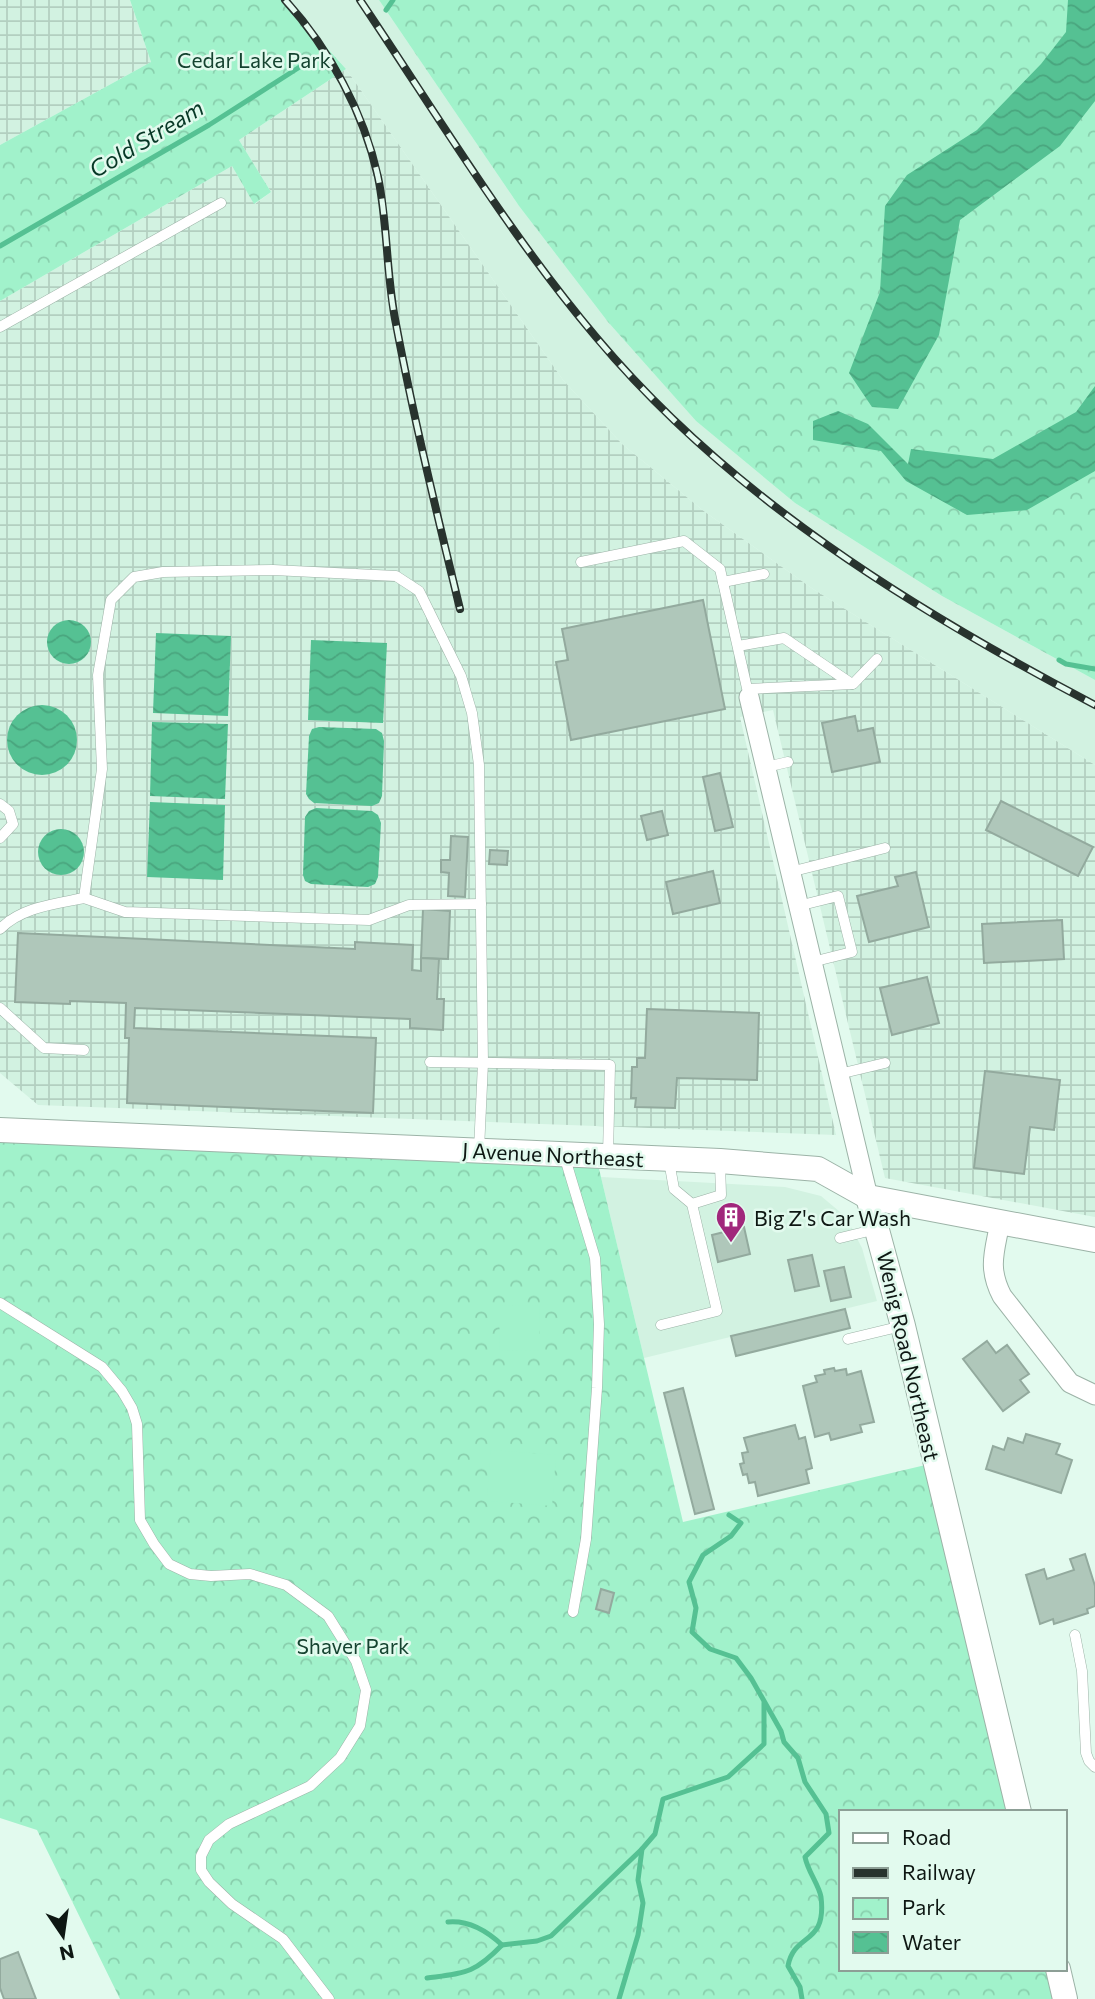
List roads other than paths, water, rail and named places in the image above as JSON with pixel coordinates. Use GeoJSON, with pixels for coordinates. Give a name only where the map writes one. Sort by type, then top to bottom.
{"type":"FeatureCollection","features":[{"type":"Feature","properties":{"kind":"street","name":"Wenig Road Northeast"},"geometry":{"type":"LineString","coordinates":[[748,693],[1019,1810]]}},
{"type":"Feature","properties":{"kind":"street","name":"J Avenue Northeast"},"geometry":{"type":"LineString","coordinates":[[0,1130],[720,1161],[818,1169],[868,1197],[1095,1240]]}},
{"type":"Feature","properties":{"kind":"street"},"geometry":{"type":"LineString","coordinates":[[1000,1222],[992,1268],[1002,1296],[1070,1382],[1095,1395]]}},
{"type":"Feature","properties":{"kind":"street"},"geometry":{"type":"LineString","coordinates":[[1058,1971],[1065,1999]]}},
{"type":"Feature","properties":{"kind":"lane"},"geometry":{"type":"LineString","coordinates":[[0,327],[221,203]]}},
{"type":"Feature","properties":{"kind":"lane"},"geometry":{"type":"LineString","coordinates":[[581,562],[684,541],[720,569],[748,693],[853,684],[877,659]]}},
{"type":"Feature","properties":{"kind":"lane"},"geometry":{"type":"LineString","coordinates":[[85,898],[102,769],[98,675],[111,600],[134,577],[154,573],[273,570],[396,576],[419,591],[461,676],[472,713],[479,765],[483,1063],[479,1150]]}},
{"type":"Feature","properties":{"kind":"lane"},"geometry":{"type":"LineString","coordinates":[[723,582],[764,574]]}},
{"type":"Feature","properties":{"kind":"lane"},"geometry":{"type":"LineString","coordinates":[[738,646],[783,638],[853,684]]}},
{"type":"Feature","properties":{"kind":"lane"},"geometry":{"type":"LineString","coordinates":[[766,767],[788,762]]}},
{"type":"Feature","properties":{"kind":"lane"},"geometry":{"type":"LineString","coordinates":[[0,804],[9,811],[13,824],[0,838]]}},
{"type":"Feature","properties":{"kind":"lane"},"geometry":{"type":"LineString","coordinates":[[790,872],[885,848]]}},
{"type":"Feature","properties":{"kind":"lane"},"geometry":{"type":"LineString","coordinates":[[798,905],[838,896],[852,952],[812,962]]}},
{"type":"Feature","properties":{"kind":"lane"},"geometry":{"type":"LineString","coordinates":[[0,929],[9,920],[28,910],[85,898],[125,912],[369,920],[409,905],[481,904]]}},
{"type":"Feature","properties":{"kind":"lane"},"geometry":{"type":"LineString","coordinates":[[0,1008],[44,1048],[84,1049]]}},
{"type":"Feature","properties":{"kind":"lane"},"geometry":{"type":"LineString","coordinates":[[430,1062],[610,1065],[608,1156]]}},
{"type":"Feature","properties":{"kind":"lane"},"geometry":{"type":"LineString","coordinates":[[839,1074],[885,1063]]}},
{"type":"Feature","properties":{"kind":"lane"},"geometry":{"type":"LineString","coordinates":[[563,1154],[594,1258],[600,1324],[586,1539],[573,1612]]}},
{"type":"Feature","properties":{"kind":"lane"},"geometry":{"type":"LineString","coordinates":[[661,1325],[717,1311],[692,1204],[674,1189],[669,1159]]}},
{"type":"Feature","properties":{"kind":"lane"},"geometry":{"type":"LineString","coordinates":[[692,1204],[721,1195],[720,1161]]}},
{"type":"Feature","properties":{"kind":"lane"},"geometry":{"type":"LineString","coordinates":[[840,1238],[878,1229]]}},
{"type":"Feature","properties":{"kind":"lane"},"geometry":{"type":"LineString","coordinates":[[0,1303],[102,1367],[122,1391],[137,1424],[140,1520],[170,1564],[190,1573],[211,1576],[250,1574],[286,1585],[328,1616],[356,1661],[366,1690],[360,1726],[340,1758],[310,1786],[229,1824],[209,1840],[201,1856],[201,1870],[209,1882],[232,1904],[283,1939],[329,1999]]}},
{"type":"Feature","properties":{"kind":"lane"},"geometry":{"type":"LineString","coordinates":[[848,1339],[903,1326]]}},
{"type":"Feature","properties":{"kind":"lane"},"geometry":{"type":"LineString","coordinates":[[1074,1635],[1082,1671],[1086,1753],[1095,1767]]}},
{"type":"Feature","properties":{"kind":"water"},"geometry":{"type":"Polygon","coordinates":[[[1068,0],[1095,0],[1095,101],[1060,146],[960,220],[939,335],[898,409],[872,407],[849,373],[880,292],[885,206],[907,175],[977,130],[1041,64],[1066,32],[1068,0]]]}},
{"type":"Feature","properties":{"kind":"water"},"geometry":{"type":"Polygon","coordinates":[[[1095,386],[1095,471],[1027,510],[967,515],[906,481],[881,451],[813,440],[813,421],[838,411],[868,424],[908,464],[911,449],[993,459],[1076,412],[1095,386]]]}},
{"type":"Feature","properties":{"kind":"water"},"geometry":{"type":"Polygon","coordinates":[[[69,620],[85,626],[91,642],[85,658],[69,664],[53,658],[47,642],[53,626],[69,620]]]}},
{"type":"Feature","properties":{"kind":"water"},"geometry":{"type":"Polygon","coordinates":[[[156,633],[231,636],[228,716],[153,713],[156,633]]]}},
{"type":"Feature","properties":{"kind":"water"},"geometry":{"type":"Polygon","coordinates":[[[311,640],[387,643],[383,723],[308,720],[311,640]]]}},
{"type":"Feature","properties":{"kind":"water"},"geometry":{"type":"Polygon","coordinates":[[[35,705],[49,705],[62,711],[71,720],[77,740],[75,753],[67,765],[49,775],[35,775],[22,769],[13,760],[7,747],[7,733],[13,720],[22,711],[35,705]]]}},
{"type":"Feature","properties":{"kind":"water"},"geometry":{"type":"Polygon","coordinates":[[[152,722],[228,724],[225,799],[150,796],[152,722]]]}},
{"type":"Feature","properties":{"kind":"water"},"geometry":{"type":"Polygon","coordinates":[[[312,729],[376,729],[382,733],[382,796],[379,803],[372,806],[314,803],[309,799],[306,794],[309,736],[312,729]]]}},
{"type":"Feature","properties":{"kind":"water"},"geometry":{"type":"Polygon","coordinates":[[[150,802],[225,805],[223,880],[147,877],[150,802]]]}},
{"type":"Feature","properties":{"kind":"water"},"geometry":{"type":"Polygon","coordinates":[[[316,808],[372,811],[378,815],[381,823],[378,877],[375,884],[368,887],[311,884],[305,881],[305,817],[309,811],[316,808]]]}},
{"type":"Feature","properties":{"kind":"water"},"geometry":{"type":"Polygon","coordinates":[[[61,829],[78,835],[84,852],[78,869],[61,875],[44,869],[38,852],[44,835],[61,829]]]}},
{"type":"Feature","properties":{"kind":"waterway","name":"Cold Stream"},"geometry":{"type":"LineString","coordinates":[[386,10],[393,0]]}},
{"type":"Feature","properties":{"kind":"waterway","name":"Cold Stream"},"geometry":{"type":"LineString","coordinates":[[0,246],[209,125],[309,61]]}},
{"type":"Feature","properties":{"kind":"waterway"},"geometry":{"type":"LineString","coordinates":[[1059,660],[1066,664],[1095,669]]}},
{"type":"Feature","properties":{"kind":"waterway"},"geometry":{"type":"LineString","coordinates":[[729,1515],[741,1523],[731,1536],[703,1555],[689,1582],[696,1608],[692,1632],[710,1649],[736,1658],[751,1678],[781,1731],[784,1742],[798,1758],[805,1782],[826,1814],[829,1833],[805,1857],[821,1897],[822,1913],[815,1931],[791,1955],[788,1966],[800,1987],[802,1999]]}},
{"type":"Feature","properties":{"kind":"waterway"},"geometry":{"type":"LineString","coordinates":[[619,1999],[638,1935],[643,1903],[638,1880],[642,1849],[655,1834],[663,1799],[728,1777],[764,1744],[764,1703]]}},
{"type":"Feature","properties":{"kind":"waterway"},"geometry":{"type":"LineString","coordinates":[[427,1978],[451,1975],[476,1967],[502,1945],[537,1941],[551,1936],[642,1849]]}},
{"type":"Feature","properties":{"kind":"waterway"},"geometry":{"type":"LineString","coordinates":[[448,1922],[477,1927],[502,1945]]}},
{"type":"Feature","properties":{"kind":"railway"},"geometry":{"type":"LineString","coordinates":[[285,0],[316,39],[343,82],[372,153],[381,195],[396,324],[460,609]]}},
{"type":"Feature","properties":{"kind":"railway"},"geometry":{"type":"LineString","coordinates":[[360,0],[533,256],[596,337],[648,395],[705,448],[827,545],[892,589],[1095,705]]}},
{"type":"Feature","properties":{"kind":"place","name":"Big Z's Car Wash"},"geometry":{"type":"Point","coordinates":[731,1244]}},
{"type":"Feature","properties":{"kind":"park label","name":"Cedar Lake Park"},"geometry":{"type":"Point","coordinates":[254,59]}},
{"type":"Feature","properties":{"kind":"park label","name":"Shaver Park"},"geometry":{"type":"Point","coordinates":[353,1645]}}]}
